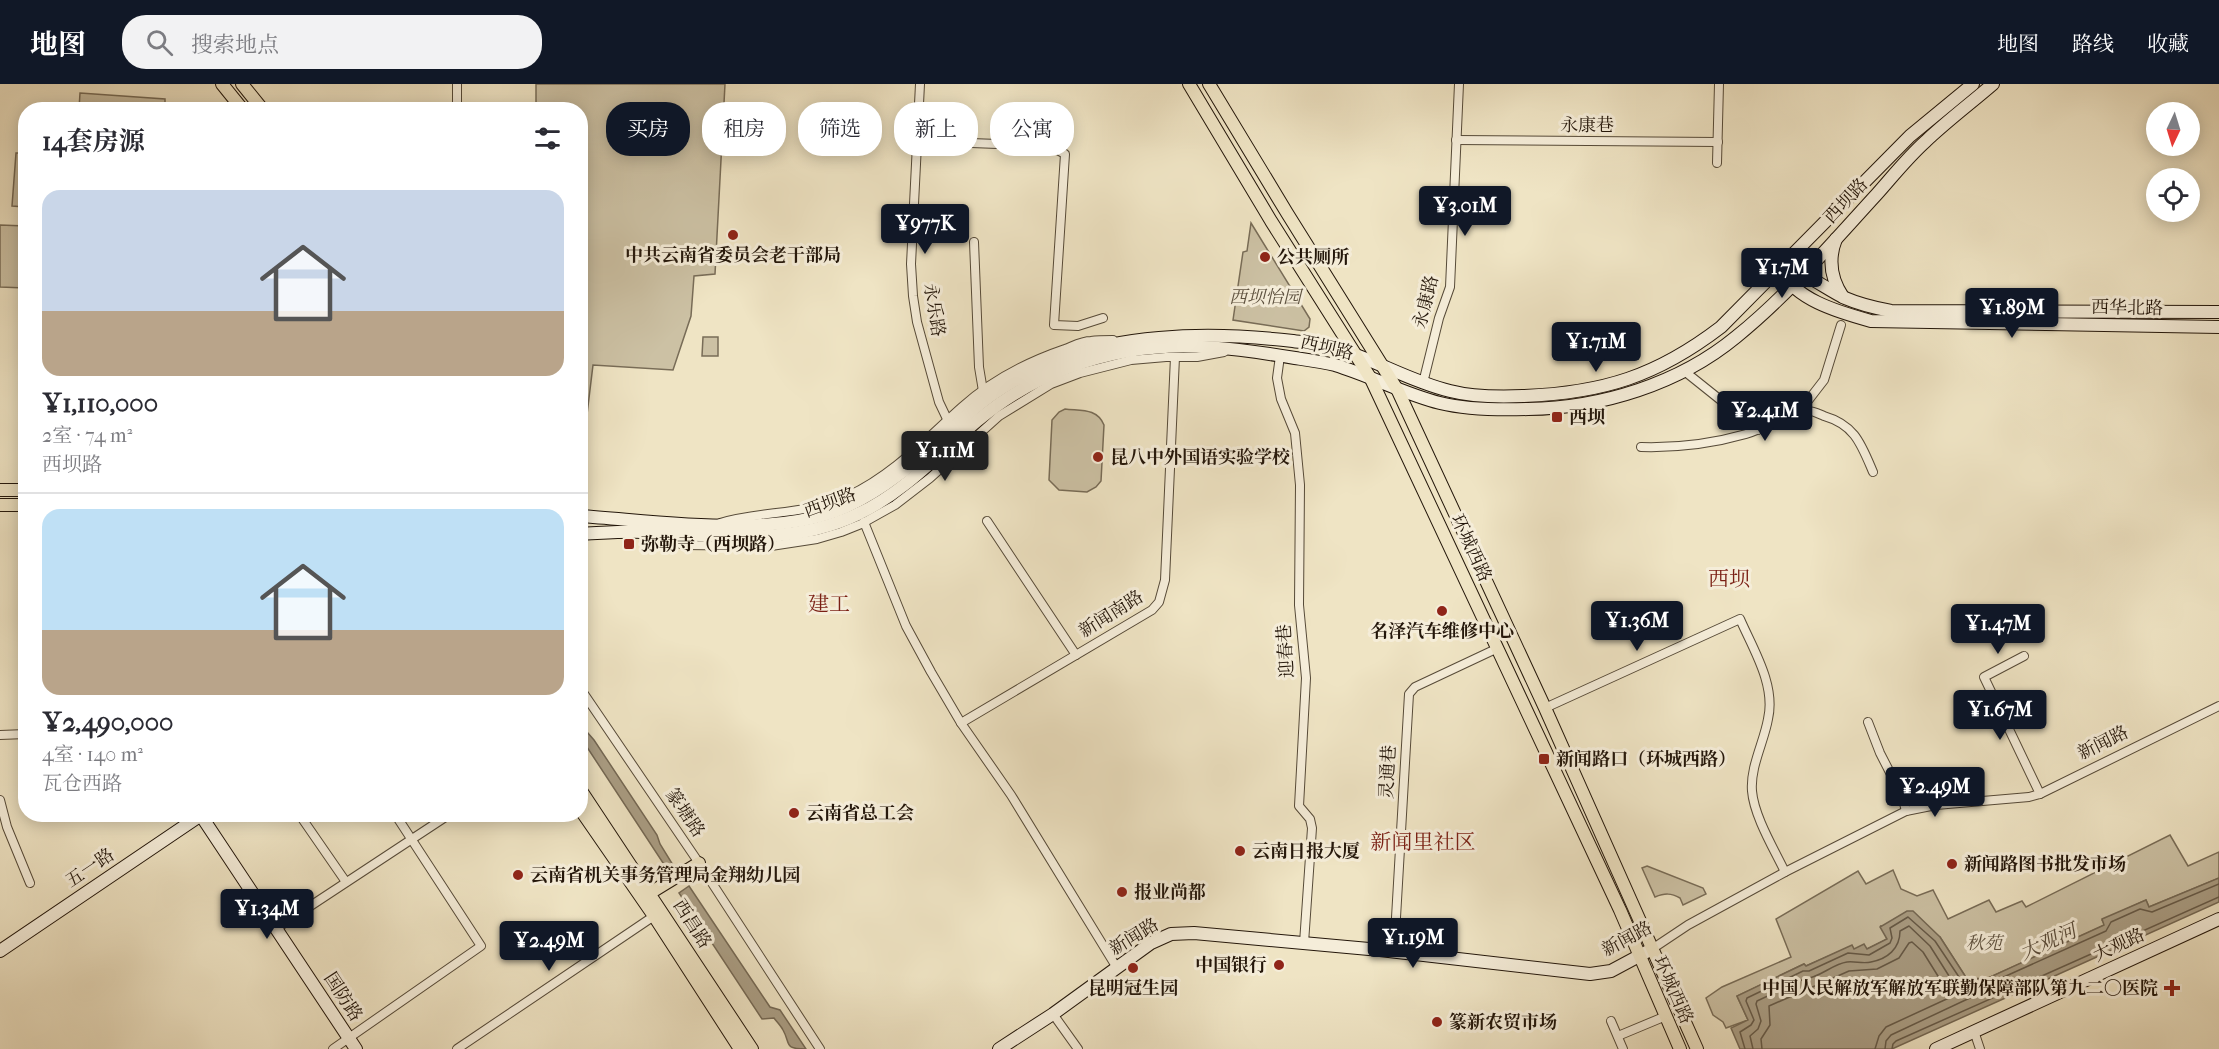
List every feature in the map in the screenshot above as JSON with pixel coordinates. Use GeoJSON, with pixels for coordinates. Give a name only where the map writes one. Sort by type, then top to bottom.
{"type":"FeatureCollection","features":[{"type":"Feature","properties":{"kind":"main road"},"geometry":{"type":"LineString","coordinates":[[222,84],[237,102]]}},
{"type":"Feature","properties":{"kind":"main road"},"geometry":{"type":"LineString","coordinates":[[242,84],[257,102]]}},
{"type":"Feature","properties":{"kind":"main road","name":"环城西路"},"geometry":{"type":"LineString","coordinates":[[1189,84],[1271,221],[1371,379],[1620,910],[1680,1049]]}},
{"type":"Feature","properties":{"kind":"main road","name":"环城西路"},"geometry":{"type":"LineString","coordinates":[[1209,84],[1398,391],[1545,708],[1697,1049]]}},
{"type":"Feature","properties":{"kind":"main road","name":"西坝路"},"geometry":{"type":"LineString","coordinates":[[588,516],[770,525],[833,512],[867,496],[896,477],[950,424],[1039,368],[1093,349],[1141,340],[1199,336],[1260,338],[1327,345],[1452,392],[1508,397],[1554,395],[1604,387],[1666,364],[1721,327],[1910,136],[1973,84]]}},
{"type":"Feature","properties":{"kind":"main road","name":"西坝路"},"geometry":{"type":"LineString","coordinates":[[588,534],[642,532],[771,536],[815,530],[837,523],[857,515],[889,496],[924,471],[993,408],[1047,375],[1077,363],[1129,351],[1166,347],[1236,350],[1332,364],[1398,391],[1454,407],[1499,410],[1555,409],[1582,405],[1642,389],[1683,370],[1734,339],[1803,274],[1926,141],[1993,84]]}},
{"type":"Feature","properties":{"kind":"main road"},"geometry":{"type":"LineString","coordinates":[[1837,237],[1832,254],[1832,271],[1836,285],[1844,298]]}},
{"type":"Feature","properties":{"kind":"main road"},"geometry":{"type":"LineString","coordinates":[[1781,267],[1784,277],[1791,286]]}},
{"type":"Feature","properties":{"kind":"main road","name":"西华北路"},"geometry":{"type":"LineString","coordinates":[[1781,267],[1803,274],[1844,298],[1863,306],[1891,311],[2219,312]]}},
{"type":"Feature","properties":{"kind":"main road","name":"西华北路"},"geometry":{"type":"LineString","coordinates":[[1791,286],[1817,301],[1871,321],[2219,327]]}},
{"type":"Feature","properties":{"kind":"main road"},"geometry":{"type":"LineString","coordinates":[[1767,310],[1780,302],[1794,298],[1817,301]]}},
{"type":"Feature","properties":{"kind":"main road"},"geometry":{"type":"LineString","coordinates":[[0,490],[18,490]]}},
{"type":"Feature","properties":{"kind":"main road"},"geometry":{"type":"LineString","coordinates":[[0,505],[18,505]]}},
{"type":"Feature","properties":{"kind":"main road","name":"西昌路"},"geometry":{"type":"LineString","coordinates":[[588,801],[752,1049]]}},
{"type":"Feature","properties":{"kind":"main road","name":"西昌路"},"geometry":{"type":"LineString","coordinates":[[588,821],[654,916],[740,1049]]}},
{"type":"Feature","properties":{"kind":"main road","name":"五一路"},"geometry":{"type":"LineString","coordinates":[[0,951],[190,822]]}},
{"type":"Feature","properties":{"kind":"main road","name":"国防路"},"geometry":{"type":"LineString","coordinates":[[205,822],[352,1044]]}},
{"type":"Feature","properties":{"kind":"main road"},"geometry":{"type":"LineString","coordinates":[[650,894],[699,862]]}},
{"type":"Feature","properties":{"kind":"main road","name":"大观路"},"geometry":{"type":"LineString","coordinates":[[1936,1049],[2219,919]]}},
{"type":"Feature","properties":{"kind":"main road","name":"新闻路"},"geometry":{"type":"LineString","coordinates":[[999,1049],[1053,1014],[1151,943],[1177,934],[1194,933],[1304,943],[1590,974],[1611,971],[1652,949]]}},
{"type":"Feature","properties":{"kind":"street"},"geometry":{"type":"LineString","coordinates":[[457,84],[457,102]]}},
{"type":"Feature","properties":{"kind":"street","name":"永乐路"},"geometry":{"type":"LineString","coordinates":[[919,102],[920,84]]}},
{"type":"Feature","properties":{"kind":"street","name":"永康路"},"geometry":{"type":"LineString","coordinates":[[1423,383],[1439,318],[1450,287],[1459,84]]}},
{"type":"Feature","properties":{"kind":"street"},"geometry":{"type":"LineString","coordinates":[[1717,163],[1719,84]]}},
{"type":"Feature","properties":{"kind":"street","name":"永康巷"},"geometry":{"type":"LineString","coordinates":[[1456,140],[1718,142]]}},
{"type":"Feature","properties":{"kind":"street"},"geometry":{"type":"LineString","coordinates":[[978,143],[1050,146],[1065,154],[1054,325],[1078,326],[1102,318]]}},
{"type":"Feature","properties":{"kind":"street","name":"永乐路"},"geometry":{"type":"LineString","coordinates":[[916,156],[911,264],[913,296],[923,346],[939,402],[950,424]]}},
{"type":"Feature","properties":{"kind":"street"},"geometry":{"type":"LineString","coordinates":[[974,242],[982,391]]}},
{"type":"Feature","properties":{"kind":"street"},"geometry":{"type":"LineString","coordinates":[[1807,402],[1824,380],[1841,325]]}},
{"type":"Feature","properties":{"kind":"street"},"geometry":{"type":"LineString","coordinates":[[950,424],[982,391],[1035,359],[1088,341],[1141,340]]}},
{"type":"Feature","properties":{"kind":"street"},"geometry":{"type":"LineString","coordinates":[[642,532],[684,544],[771,546],[817,539],[864,522],[895,505],[930,478],[999,416],[1051,384],[1080,373],[1131,360],[1197,357],[1236,350]]}},
{"type":"Feature","properties":{"kind":"street","name":"迎春巷"},"geometry":{"type":"LineString","coordinates":[[1280,356],[1277,378],[1281,399],[1294,434],[1300,485],[1299,605],[1306,678],[1299,806],[1310,819],[1312,828],[1304,943]]}},
{"type":"Feature","properties":{"kind":"street","name":"新闻南路"},"geometry":{"type":"LineString","coordinates":[[961,723],[1152,610],[1159,602],[1165,580],[1175,357]]}},
{"type":"Feature","properties":{"kind":"street"},"geometry":{"type":"LineString","coordinates":[[1683,370],[1758,430]]}},
{"type":"Feature","properties":{"kind":"street"},"geometry":{"type":"LineString","coordinates":[[1641,447],[1686,446],[1720,441],[1758,430],[1807,410],[1840,421],[1860,440],[1873,472]]}},
{"type":"Feature","properties":{"kind":"street"},"geometry":{"type":"LineString","coordinates":[[987,521],[1076,655]]}},
{"type":"Feature","properties":{"kind":"street"},"geometry":{"type":"LineString","coordinates":[[864,522],[906,626],[961,723],[1011,795],[1118,968]]}},
{"type":"Feature","properties":{"kind":"street"},"geometry":{"type":"LineString","coordinates":[[1545,708],[1740,619],[1767,682],[1770,700],[1769,717],[1754,774],[1752,790],[1755,807],[1785,872]]}},
{"type":"Feature","properties":{"kind":"street","name":"灵通巷"},"geometry":{"type":"LineString","coordinates":[[1394,952],[1409,694],[1415,687],[1498,648]]}},
{"type":"Feature","properties":{"kind":"street"},"geometry":{"type":"LineString","coordinates":[[2025,656],[1984,677],[2040,794]]}},
{"type":"Feature","properties":{"kind":"street","name":"篆塘路"},"geometry":{"type":"LineString","coordinates":[[588,700],[699,862],[820,1049]]}},
{"type":"Feature","properties":{"kind":"street","name":"新闻路"},"geometry":{"type":"LineString","coordinates":[[1652,949],[1688,925],[1785,872],[1905,811],[1936,805],[2029,797],[2040,794],[2219,706]]}},
{"type":"Feature","properties":{"kind":"street"},"geometry":{"type":"LineString","coordinates":[[1868,722],[1880,753],[1902,796],[1905,811]]}},
{"type":"Feature","properties":{"kind":"street"},"geometry":{"type":"LineString","coordinates":[[0,735],[18,734]]}},
{"type":"Feature","properties":{"kind":"street"},"geometry":{"type":"LineString","coordinates":[[0,800],[6,827],[30,883]]}},
{"type":"Feature","properties":{"kind":"street"},"geometry":{"type":"LineString","coordinates":[[305,822],[346,882]]}},
{"type":"Feature","properties":{"kind":"street"},"geometry":{"type":"LineString","coordinates":[[333,1049],[352,1044],[481,946],[401,822]]}},
{"type":"Feature","properties":{"kind":"street"},"geometry":{"type":"LineString","coordinates":[[277,928],[439,822]]}},
{"type":"Feature","properties":{"kind":"street"},"geometry":{"type":"LineString","coordinates":[[457,1049],[654,916]]}},
{"type":"Feature","properties":{"kind":"street"},"geometry":{"type":"LineString","coordinates":[[1053,1014],[1078,1049]]}},
{"type":"Feature","properties":{"kind":"street"},"geometry":{"type":"LineString","coordinates":[[1618,1036],[1666,1016]]}},
{"type":"Feature","properties":{"kind":"street"},"geometry":{"type":"LineString","coordinates":[[1611,1021],[1623,1049]]}},
{"type":"Feature","properties":{"kind":"street"},"geometry":{"type":"LineString","coordinates":[[1974,1031],[1980,1049]]}},
{"type":"Feature","properties":{"kind":"green space"},"geometry":{"type":"Polygon","coordinates":[[[536,84],[725,84],[724,102],[702,102],[702,156],[721,156],[715,274],[694,276],[691,316],[673,370],[593,365],[588,406],[588,102],[536,102],[536,84]]]}},
{"type":"Feature","properties":{"kind":"green space"},"geometry":{"type":"Polygon","coordinates":[[[80,93],[165,99],[165,102],[79,102],[80,93]]]}},
{"type":"Feature","properties":{"kind":"green space"},"geometry":{"type":"Polygon","coordinates":[[[16,153],[18,153],[18,206],[12,206],[16,153]]]}},
{"type":"Feature","properties":{"kind":"green space","name":"西坝怡园"},"geometry":{"type":"Polygon","coordinates":[[[1251,223],[1310,319],[1309,327],[1304,331],[1233,320],[1243,252],[1247,251],[1251,223]]]}},
{"type":"Feature","properties":{"kind":"green space"},"geometry":{"type":"Polygon","coordinates":[[[0,225],[18,226],[18,288],[0,287],[0,225]]]}},
{"type":"Feature","properties":{"kind":"green space"},"geometry":{"type":"Polygon","coordinates":[[[703,337],[718,337],[718,356],[702,356],[703,337]]]}},
{"type":"Feature","properties":{"kind":"green space"},"geometry":{"type":"Polygon","coordinates":[[[1065,409],[1093,413],[1104,425],[1101,481],[1087,492],[1059,490],[1049,480],[1052,420],[1065,409]]]}},
{"type":"Feature","properties":{"kind":"green space","name":"秋苑"},"geometry":{"type":"Polygon","coordinates":[[[2170,835],[2188,866],[2219,852],[2219,878],[2149,907],[2146,900],[2102,920],[2105,925],[1986,979],[1967,979],[1940,937],[1881,926],[1887,939],[1867,949],[1854,949],[1852,946],[1806,966],[1804,964],[1737,996],[1748,1020],[1726,1028],[1723,1022],[1713,1015],[1706,998],[1722,987],[1791,957],[1776,919],[1858,871],[1866,884],[1893,870],[1901,889],[1917,896],[1933,890],[1948,919],[1989,900],[1996,912],[2022,901],[2026,907],[2170,835]]]}},
{"type":"Feature","properties":{"kind":"green space"},"geometry":{"type":"Polygon","coordinates":[[[1647,866],[1703,888],[1706,894],[1683,905],[1680,898],[1674,895],[1665,894],[1655,897],[1642,868],[1647,866]]]}},
{"type":"Feature","properties":{"kind":"water"},"geometry":{"type":"Polygon","coordinates":[[[588,733],[657,835],[673,865],[667,869],[588,749],[588,733]]]}},
{"type":"Feature","properties":{"kind":"water"},"geometry":{"type":"Polygon","coordinates":[[[2219,878],[2219,902],[1892,1049],[1740,1049],[1731,1028],[1748,1020],[1737,996],[1804,964],[1806,966],[1852,945],[1854,949],[1864,944],[1867,949],[1887,939],[1880,927],[1907,911],[1913,911],[1940,937],[1967,979],[1986,979],[2104,925],[2102,919],[2146,900],[2149,907],[2219,878]]]}},
{"type":"Feature","properties":{"kind":"water"},"geometry":{"type":"Polygon","coordinates":[[[689,886],[770,1007],[780,1010],[806,1049],[791,1047],[782,1028],[774,1018],[762,1019],[679,893],[689,886]]]}},
{"type":"Feature","properties":{"kind":"place","name":"中共云南省委员会老干部局"},"geometry":{"type":"Point","coordinates":[733,235]}},
{"type":"Feature","properties":{"kind":"place","name":"公共厕所"},"geometry":{"type":"Point","coordinates":[1265,257]}},
{"type":"Feature","properties":{"kind":"place","name":"西坝"},"geometry":{"type":"Point","coordinates":[1557,417]}},
{"type":"Feature","properties":{"kind":"place","name":"昆八中外国语实验学校"},"geometry":{"type":"Point","coordinates":[1098,457]}},
{"type":"Feature","properties":{"kind":"place","name":"弥勒寺（西坝路）"},"geometry":{"type":"Point","coordinates":[629,544]}},
{"type":"Feature","properties":{"kind":"place","name":"名泽汽车维修中心"},"geometry":{"type":"Point","coordinates":[1442,611]}},
{"type":"Feature","properties":{"kind":"place","name":"新闻路口（环城西路）"},"geometry":{"type":"Point","coordinates":[1544,759]}},
{"type":"Feature","properties":{"kind":"place","name":"云南省总工会"},"geometry":{"type":"Point","coordinates":[794,813]}},
{"type":"Feature","properties":{"kind":"place","name":"云南日报大厦"},"geometry":{"type":"Point","coordinates":[1240,851]}},
{"type":"Feature","properties":{"kind":"place","name":"新闻路图书批发市场"},"geometry":{"type":"Point","coordinates":[1952,864]}},
{"type":"Feature","properties":{"kind":"place","name":"云南省机关事务管理局金翔幼儿园"},"geometry":{"type":"Point","coordinates":[518,875]}},
{"type":"Feature","properties":{"kind":"place","name":"报业尚都"},"geometry":{"type":"Point","coordinates":[1122,892]}},
{"type":"Feature","properties":{"kind":"place","name":"中国银行"},"geometry":{"type":"Point","coordinates":[1279,965]}},
{"type":"Feature","properties":{"kind":"place","name":"昆明冠生园"},"geometry":{"type":"Point","coordinates":[1133,968]}},
{"type":"Feature","properties":{"kind":"place","name":"中国人民解放军解放军联勤保障部队第九二〇医院"},"geometry":{"type":"Point","coordinates":[2172,988]}},
{"type":"Feature","properties":{"kind":"place","name":"篆新农贸市场"},"geometry":{"type":"Point","coordinates":[1437,1022]}},
{"type":"Feature","properties":{"kind":"district","name":"西坝"},"geometry":{"type":"Point","coordinates":[1729,579]}},
{"type":"Feature","properties":{"kind":"district","name":"建工"},"geometry":{"type":"Point","coordinates":[829,604]}},
{"type":"Feature","properties":{"kind":"district","name":"新闻里社区"},"geometry":{"type":"Point","coordinates":[1423,842]}},
{"type":"Feature","properties":{"kind":"water label","name":"大观河"},"geometry":{"type":"Point","coordinates":[2048,942]}}]}
